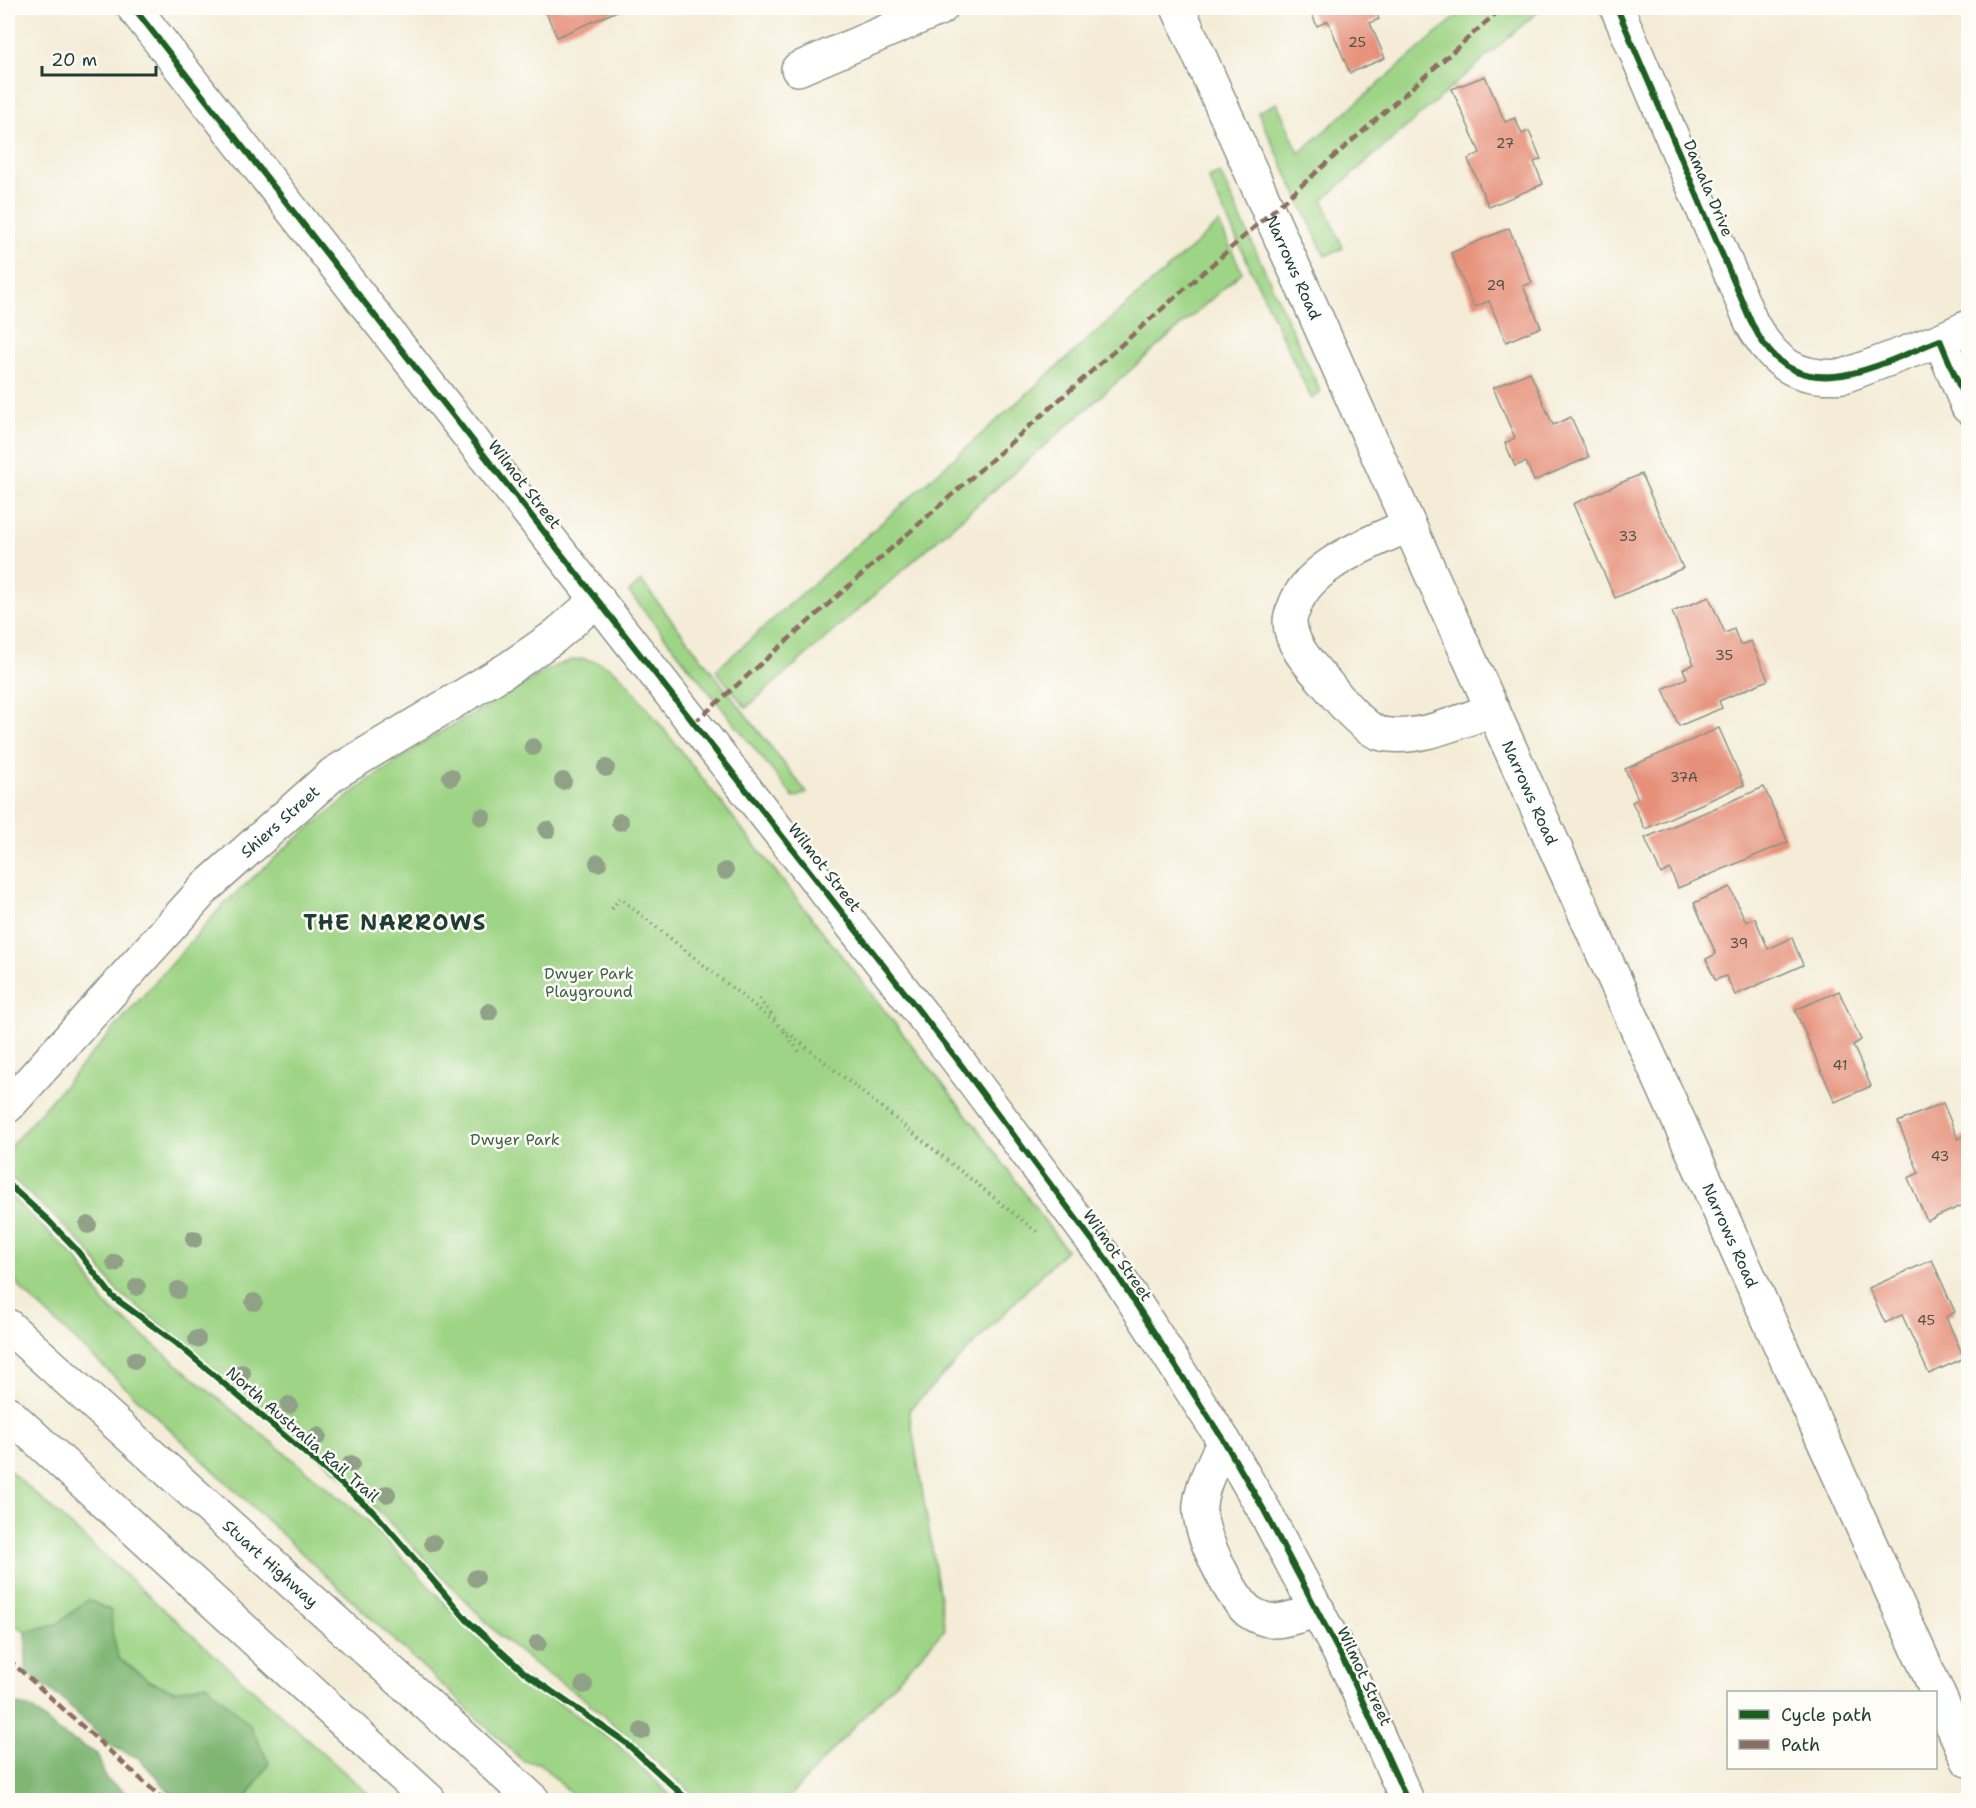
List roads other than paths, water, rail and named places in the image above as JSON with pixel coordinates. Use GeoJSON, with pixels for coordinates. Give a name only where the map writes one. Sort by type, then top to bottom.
{"type":"FeatureCollection","features":[{"type":"Feature","properties":{"kind":"main road","name":"Wilmot Street"},"geometry":{"type":"LineString","coordinates":[[134,8],[956,1058],[1110,1264],[1224,1441],[1318,1610],[1349,1671],[1407,1800]]}},
{"type":"Feature","properties":{"kind":"main road"},"geometry":{"type":"LineString","coordinates":[[798,69],[941,8]]}},
{"type":"Feature","properties":{"kind":"main road","name":"Narrows Road"},"geometry":{"type":"LineString","coordinates":[[1178,8],[1409,525],[1937,1691]]}},
{"type":"Feature","properties":{"kind":"main road","name":"Damala Drive"},"geometry":{"type":"LineString","coordinates":[[1617,8],[1752,324],[1773,355],[1792,368],[1814,377],[1844,376],[1954,334]]}},
{"type":"Feature","properties":{"kind":"main road"},"geometry":{"type":"LineString","coordinates":[[1954,334],[1968,407]]}},
{"type":"Feature","properties":{"kind":"main road"},"geometry":{"type":"LineString","coordinates":[[1409,525],[1348,553],[1317,574],[1297,598],[1290,620],[1296,644],[1349,712],[1381,734],[1409,735],[1439,728],[1493,710]]}},
{"type":"Feature","properties":{"kind":"main road","name":"Shiers Street"},"geometry":{"type":"LineString","coordinates":[[9,1102],[206,887],[333,774],[508,669],[554,637],[598,599]]}},
{"type":"Feature","properties":{"kind":"main road","name":"Stuart Highway"},"geometry":{"type":"LineString","coordinates":[[8,1326],[533,1800]]}},
{"type":"Feature","properties":{"kind":"main road"},"geometry":{"type":"LineString","coordinates":[[8,1413],[429,1800]]}},
{"type":"Feature","properties":{"kind":"main road"},"geometry":{"type":"LineString","coordinates":[[1224,1441],[1204,1489],[1200,1504],[1200,1517],[1208,1542],[1226,1581],[1240,1602],[1257,1617],[1274,1621],[1318,1610]]}},
{"type":"Feature","properties":{"kind":"main road","name":"Narrows Road"},"geometry":{"type":"LineString","coordinates":[[1937,1691],[1968,1760]]}},
{"type":"Feature","properties":{"kind":"district","name":"THE NARROWS"},"geometry":{"type":"Point","coordinates":[395,922]}},
{"type":"Feature","properties":{"kind":"park label","name":"Dwyer Park Playground"},"geometry":{"type":"Point","coordinates":[589,982]}},
{"type":"Feature","properties":{"kind":"park label","name":"Dwyer Park"},"geometry":{"type":"Point","coordinates":[515,1139]}}]}
